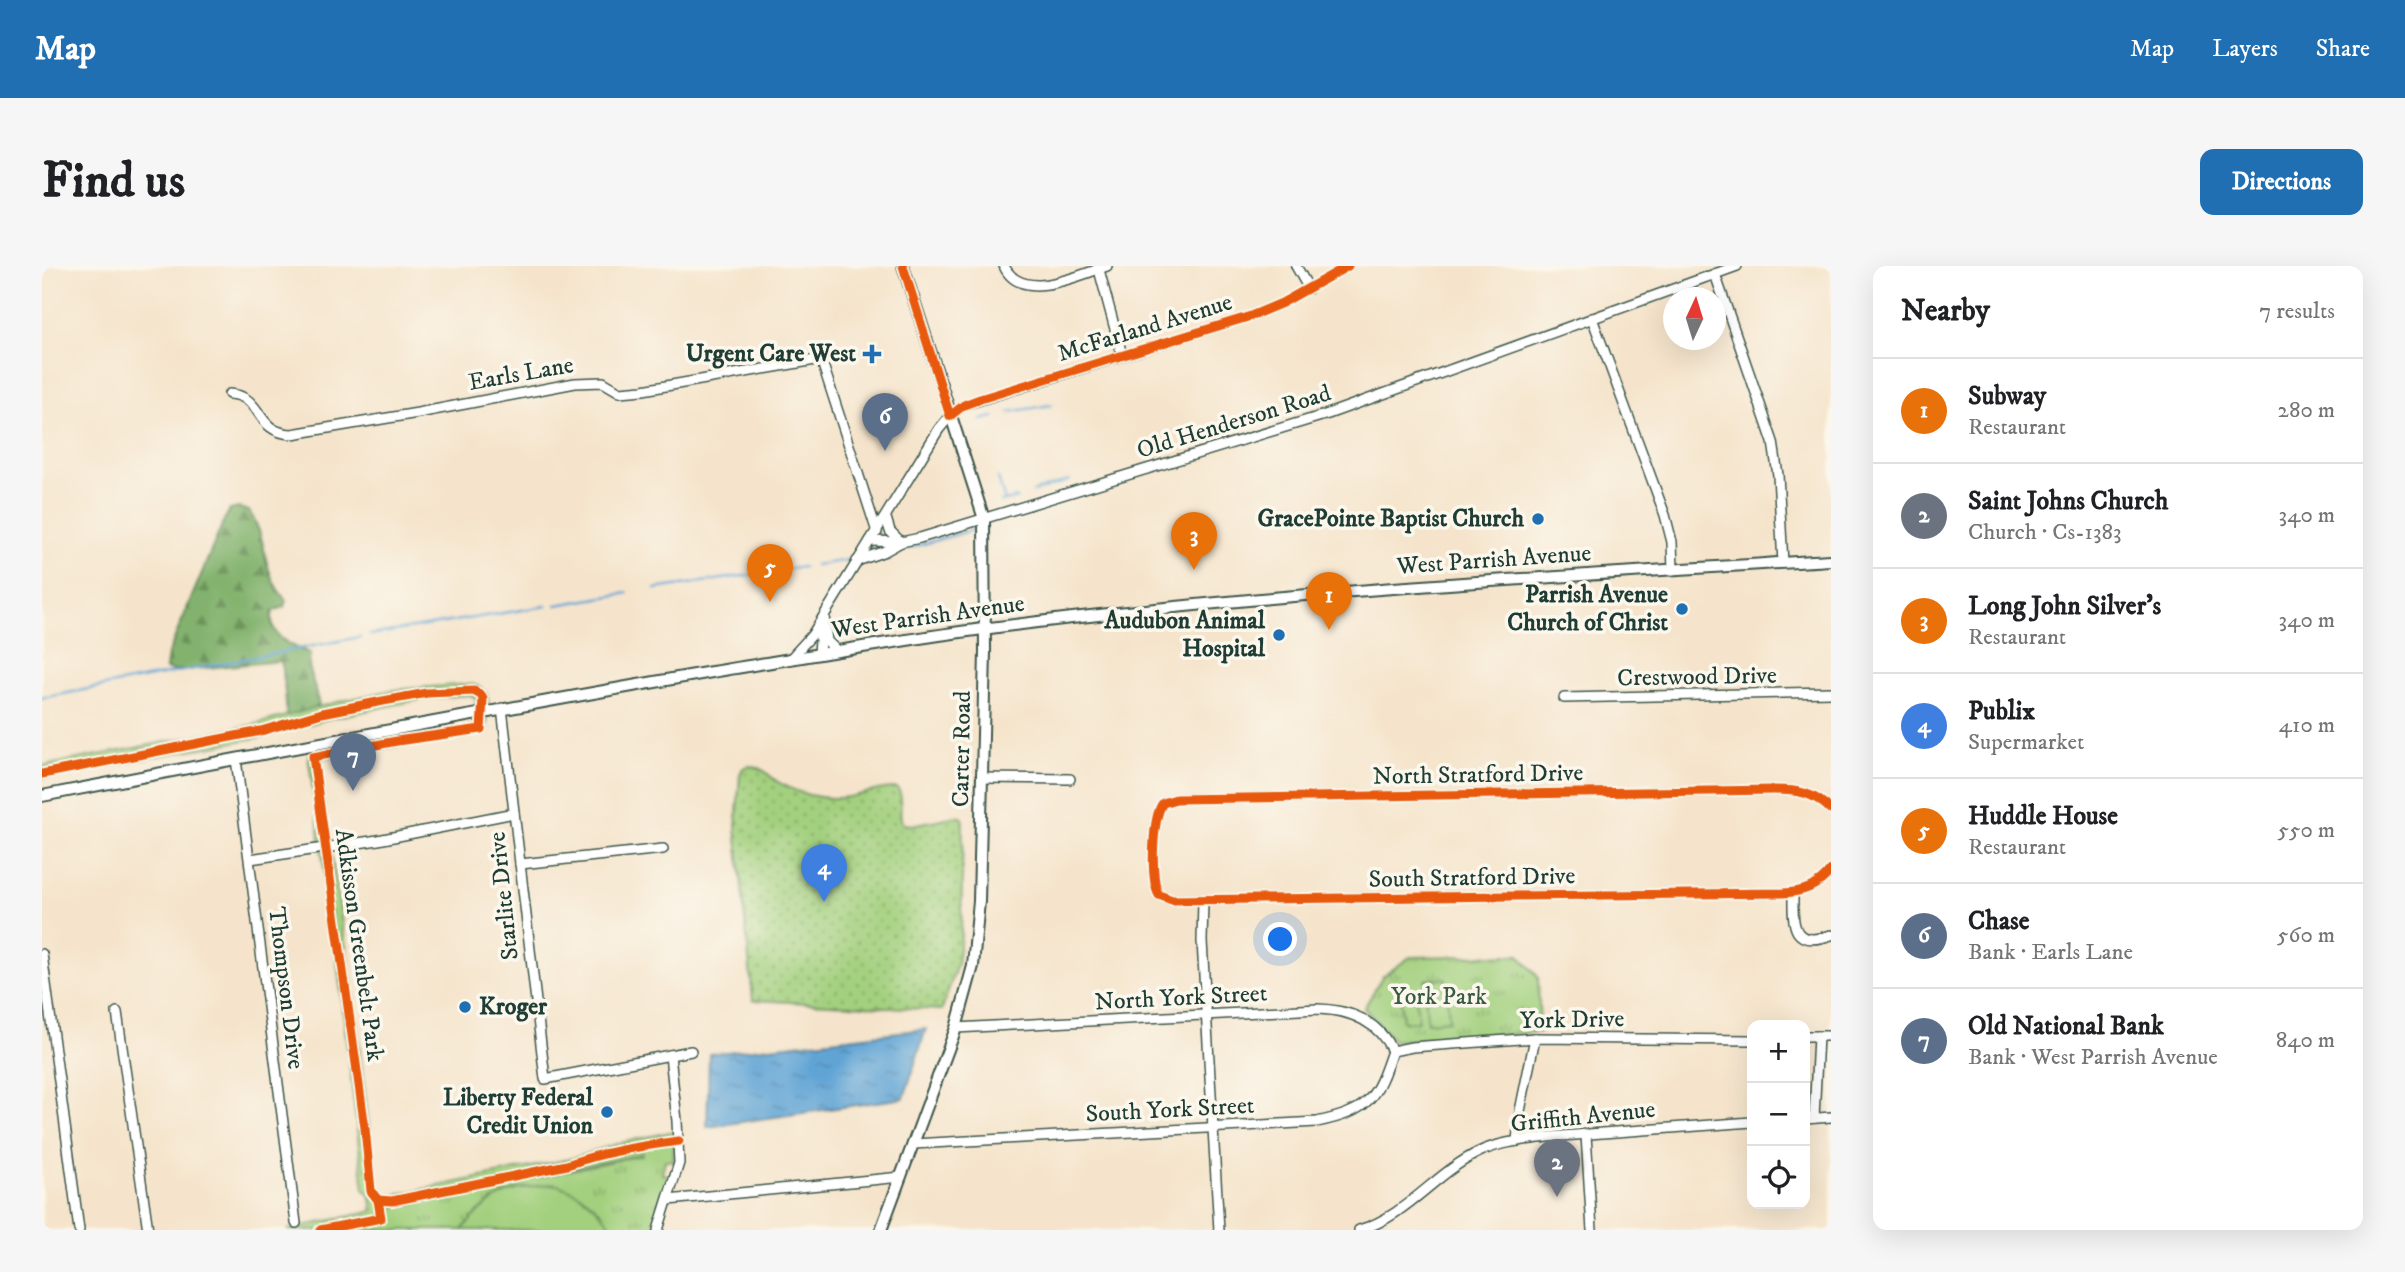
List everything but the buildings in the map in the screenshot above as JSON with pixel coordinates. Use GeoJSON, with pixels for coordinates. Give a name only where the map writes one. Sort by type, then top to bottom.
{"type":"FeatureCollection","features":[{"type":"Feature","properties":{"kind":"main road","name":"Carter Road"},"geometry":{"type":"LineString","coordinates":[[881,1230],[956,1028],[971,976],[977,936],[982,778],[984,519],[903,266]]}},
{"type":"Feature","properties":{"kind":"main road","name":"West Parrish Avenue"},"geometry":{"type":"LineString","coordinates":[[42,796],[502,708],[837,651],[985,629],[1266,597],[1831,560]]}},
{"type":"Feature","properties":{"kind":"street"},"geometry":{"type":"LineString","coordinates":[[1004,266],[1015,281],[1031,286],[1101,267],[1122,355]]}},
{"type":"Feature","properties":{"kind":"street"},"geometry":{"type":"LineString","coordinates":[[1296,266],[1309,289]]}},
{"type":"Feature","properties":{"kind":"street","name":"McFarland Avenue"},"geometry":{"type":"LineString","coordinates":[[870,541],[939,429],[964,405],[1251,316],[1282,303],[1348,266]]}},
{"type":"Feature","properties":{"kind":"street","name":"Old Henderson Road"},"geometry":{"type":"LineString","coordinates":[[870,541],[901,542],[984,519],[1323,415],[1737,266]]}},
{"type":"Feature","properties":{"kind":"street"},"geometry":{"type":"LineString","coordinates":[[1715,274],[1773,442],[1778,475],[1783,563]]}},
{"type":"Feature","properties":{"kind":"street"},"geometry":{"type":"LineString","coordinates":[[1592,317],[1665,515],[1672,542],[1673,570]]}},
{"type":"Feature","properties":{"kind":"street","name":"Earls Lane"},"geometry":{"type":"LineString","coordinates":[[229,394],[248,400],[267,427],[277,432],[292,434],[575,383],[603,382],[620,392],[643,390],[821,359],[877,532]]}},
{"type":"Feature","properties":{"kind":"street"},"geometry":{"type":"LineString","coordinates":[[857,561],[901,542],[890,531],[886,518]]}},
{"type":"Feature","properties":{"kind":"street"},"geometry":{"type":"LineString","coordinates":[[790,659],[804,645],[824,616],[870,541]]}},
{"type":"Feature","properties":{"kind":"street"},"geometry":{"type":"LineString","coordinates":[[824,616],[827,641],[837,651]]}},
{"type":"Feature","properties":{"kind":"street"},"geometry":{"type":"LineString","coordinates":[[819,654],[820,628],[824,616]]}},
{"type":"Feature","properties":{"kind":"street","name":"Crestwood Drive"},"geometry":{"type":"LineString","coordinates":[[1564,698],[1831,692]]}},
{"type":"Feature","properties":{"kind":"street","name":"Starlite Drive"},"geometry":{"type":"LineString","coordinates":[[502,708],[545,1079],[670,1055]]}},
{"type":"Feature","properties":{"kind":"street","name":"Thompson Drive"},"geometry":{"type":"LineString","coordinates":[[236,759],[296,1223]]}},
{"type":"Feature","properties":{"kind":"street"},"geometry":{"type":"LineString","coordinates":[[982,778],[1070,779]]}},
{"type":"Feature","properties":{"kind":"street","name":"North Stratford Drive"},"geometry":{"type":"LineString","coordinates":[[1154,845],[1159,808],[1163,803],[1175,799],[1774,790],[1806,792],[1821,800],[1831,810]]}},
{"type":"Feature","properties":{"kind":"street"},"geometry":{"type":"LineString","coordinates":[[250,859],[382,839],[514,813]]}},
{"type":"Feature","properties":{"kind":"street","name":"South Stratford Drive"},"geometry":{"type":"LineString","coordinates":[[1154,845],[1153,883],[1159,895],[1172,900],[1793,893],[1814,886],[1831,870]]}},
{"type":"Feature","properties":{"kind":"street"},"geometry":{"type":"LineString","coordinates":[[520,864],[663,849]]}},
{"type":"Feature","properties":{"kind":"street"},"geometry":{"type":"LineString","coordinates":[[1793,893],[1793,919],[1797,932],[1801,936],[1816,940],[1831,935]]}},
{"type":"Feature","properties":{"kind":"street"},"geometry":{"type":"LineString","coordinates":[[1203,900],[1206,1015],[1219,1230]]}},
{"type":"Feature","properties":{"kind":"street"},"geometry":{"type":"LineString","coordinates":[[42,954],[79,1230]]}},
{"type":"Feature","properties":{"kind":"street","name":"North York Street"},"geometry":{"type":"LineString","coordinates":[[956,1028],[1340,1010],[1368,1021],[1392,1051]]}},
{"type":"Feature","properties":{"kind":"street"},"geometry":{"type":"LineString","coordinates":[[117,1012],[148,1230]]}},
{"type":"Feature","properties":{"kind":"street"},"geometry":{"type":"LineString","coordinates":[[1810,1036],[1831,1036]]}},
{"type":"Feature","properties":{"kind":"street"},"geometry":{"type":"LineString","coordinates":[[1818,1036],[1810,1118],[1831,1117]]}},
{"type":"Feature","properties":{"kind":"street"},"geometry":{"type":"LineString","coordinates":[[1517,1141],[1520,1111],[1535,1038]]}},
{"type":"Feature","properties":{"kind":"street","name":"York Drive"},"geometry":{"type":"LineString","coordinates":[[1392,1051],[1412,1047],[1535,1038],[1747,1040]]}},
{"type":"Feature","properties":{"kind":"street"},"geometry":{"type":"LineString","coordinates":[[658,1230],[676,1175],[679,1150],[670,1055],[691,1051]]}},
{"type":"Feature","properties":{"kind":"street","name":"South York Street"},"geometry":{"type":"LineString","coordinates":[[913,1144],[1317,1122],[1343,1116],[1363,1105],[1378,1090],[1392,1051]]}},
{"type":"Feature","properties":{"kind":"street","name":"Griffith Avenue"},"geometry":{"type":"LineString","coordinates":[[1359,1230],[1379,1223],[1405,1208],[1478,1152],[1517,1141],[1747,1122]]}},
{"type":"Feature","properties":{"kind":"street"},"geometry":{"type":"LineString","coordinates":[[1586,1135],[1592,1230]]}},
{"type":"Feature","properties":{"kind":"street"},"geometry":{"type":"LineString","coordinates":[[668,1200],[901,1177]]}},
{"type":"Feature","properties":{"kind":"green space"},"geometry":{"type":"Polygon","coordinates":[[[239,508],[249,511],[256,522],[272,578],[286,600],[284,607],[273,611],[273,627],[289,644],[310,653],[309,666],[319,705],[307,713],[287,718],[281,661],[173,671],[166,669],[168,654],[224,520],[230,510],[239,508]]]}},
{"type":"Feature","properties":{"kind":"green space"},"geometry":{"type":"Polygon","coordinates":[[[470,684],[484,691],[489,702],[486,733],[322,758],[318,767],[351,982],[377,1191],[386,1197],[574,1158],[616,1144],[674,1131],[674,1161],[665,1160],[662,1174],[672,1176],[653,1230],[287,1230],[373,1211],[371,1198],[364,1189],[337,960],[308,755],[390,739],[474,727],[476,698],[470,695],[428,698],[327,719],[261,737],[42,778],[42,766],[257,724],[392,690],[470,684]],[[642,1155],[385,1205],[385,1209],[642,1155]]]}},
{"type":"Feature","properties":{"kind":"green space"},"geometry":{"type":"Polygon","coordinates":[[[750,766],[762,769],[788,787],[820,797],[841,798],[897,788],[901,797],[900,816],[903,824],[911,825],[957,816],[963,818],[961,936],[957,964],[942,1010],[753,1000],[736,827],[740,774],[743,768],[750,766]]]}},
{"type":"Feature","properties":{"kind":"green space","name":"York Park"},"geometry":{"type":"Polygon","coordinates":[[[1519,955],[1538,977],[1540,1032],[1394,1041],[1364,1008],[1382,977],[1410,957],[1519,955]]]}},
{"type":"Feature","properties":{"kind":"green space"},"geometry":{"type":"Polygon","coordinates":[[[1446,978],[1449,1020],[1427,1022],[1425,980],[1446,978]]]}},
{"type":"Feature","properties":{"kind":"green space"},"geometry":{"type":"Polygon","coordinates":[[[1415,991],[1418,1021],[1403,1022],[1400,992],[1415,991]]]}},
{"type":"Feature","properties":{"kind":"green space"},"geometry":{"type":"Polygon","coordinates":[[[554,1184],[573,1191],[588,1201],[602,1213],[614,1230],[462,1230],[482,1209],[502,1195],[554,1184]]]}},
{"type":"Feature","properties":{"kind":"water"},"geometry":{"type":"Polygon","coordinates":[[[926,1029],[904,1098],[707,1127],[709,1054],[926,1029]]]}},
{"type":"Feature","properties":{"kind":"waterway"},"geometry":{"type":"LineString","coordinates":[[1009,412],[1051,405]]}},
{"type":"Feature","properties":{"kind":"waterway"},"geometry":{"type":"LineString","coordinates":[[981,420],[994,417]]}},
{"type":"Feature","properties":{"kind":"waterway"},"geometry":{"type":"LineString","coordinates":[[998,478],[1005,501]]}},
{"type":"Feature","properties":{"kind":"waterway"},"geometry":{"type":"LineString","coordinates":[[1033,492],[1070,480]]}},
{"type":"Feature","properties":{"kind":"waterway"},"geometry":{"type":"LineString","coordinates":[[1001,502],[1017,498]]}},
{"type":"Feature","properties":{"kind":"waterway"},"geometry":{"type":"LineString","coordinates":[[892,553],[972,530]]}},
{"type":"Feature","properties":{"kind":"waterway"},"geometry":{"type":"LineString","coordinates":[[815,565],[849,560]]}},
{"type":"Feature","properties":{"kind":"waterway"},"geometry":{"type":"LineString","coordinates":[[655,589],[803,567]]}},
{"type":"Feature","properties":{"kind":"waterway"},"geometry":{"type":"LineString","coordinates":[[556,605],[628,593]]}},
{"type":"Feature","properties":{"kind":"waterway"},"geometry":{"type":"LineString","coordinates":[[370,635],[546,606]]}},
{"type":"Feature","properties":{"kind":"waterway"},"geometry":{"type":"LineString","coordinates":[[42,698],[360,637]]}},
{"type":"Feature","properties":{"kind":"cycle path"},"geometry":{"type":"LineString","coordinates":[[903,266],[950,416],[964,405],[980,399],[1251,316],[1282,303],[1348,266]]}},
{"type":"Feature","properties":{"kind":"cycle path","name":"Adkisson Greenbelt Park"},"geometry":{"type":"LineString","coordinates":[[42,774],[261,731],[322,713],[427,693],[474,691],[481,695],[481,729],[313,757],[365,1128],[371,1191],[378,1200],[381,1218],[320,1230]]}},
{"type":"Feature","properties":{"kind":"cycle path"},"geometry":{"type":"LineString","coordinates":[[1831,810],[1811,796],[1783,790],[1176,799],[1163,803],[1159,810],[1153,863],[1159,895],[1172,900],[1783,893],[1810,888],[1831,870]]}},
{"type":"Feature","properties":{"kind":"cycle path"},"geometry":{"type":"LineString","coordinates":[[378,1200],[392,1201],[567,1165],[622,1150],[679,1141]]}},
{"type":"Feature","properties":{"kind":"place","name":"Urgent Care West"},"geometry":{"type":"Point","coordinates":[872,354]}},
{"type":"Feature","properties":{"kind":"place","name":"Chase"},"geometry":{"type":"Point","coordinates":[885,451]}},
{"type":"Feature","properties":{"kind":"place","name":"GracePointe Baptist Church"},"geometry":{"type":"Point","coordinates":[1538,519]}},
{"type":"Feature","properties":{"kind":"place","name":"Long John Silver's"},"geometry":{"type":"Point","coordinates":[1194,570]}},
{"type":"Feature","properties":{"kind":"place","name":"Huddle House"},"geometry":{"type":"Point","coordinates":[770,602]}},
{"type":"Feature","properties":{"kind":"place","name":"Parrish Avenue Church of Christ"},"geometry":{"type":"Point","coordinates":[1682,609]}},
{"type":"Feature","properties":{"kind":"place","name":"Subway"},"geometry":{"type":"Point","coordinates":[1329,630]}},
{"type":"Feature","properties":{"kind":"place","name":"Audubon Animal Hospital"},"geometry":{"type":"Point","coordinates":[1279,635]}},
{"type":"Feature","properties":{"kind":"place","name":"Old National Bank"},"geometry":{"type":"Point","coordinates":[353,791]}},
{"type":"Feature","properties":{"kind":"place","name":"Publix"},"geometry":{"type":"Point","coordinates":[824,902]}},
{"type":"Feature","properties":{"kind":"place","name":"Kroger"},"geometry":{"type":"Point","coordinates":[465,1007]}},
{"type":"Feature","properties":{"kind":"place","name":"Liberty Federal Credit Union"},"geometry":{"type":"Point","coordinates":[607,1112]}},
{"type":"Feature","properties":{"kind":"place","name":"Saint Johns Church"},"geometry":{"type":"Point","coordinates":[1557,1197]}}]}
